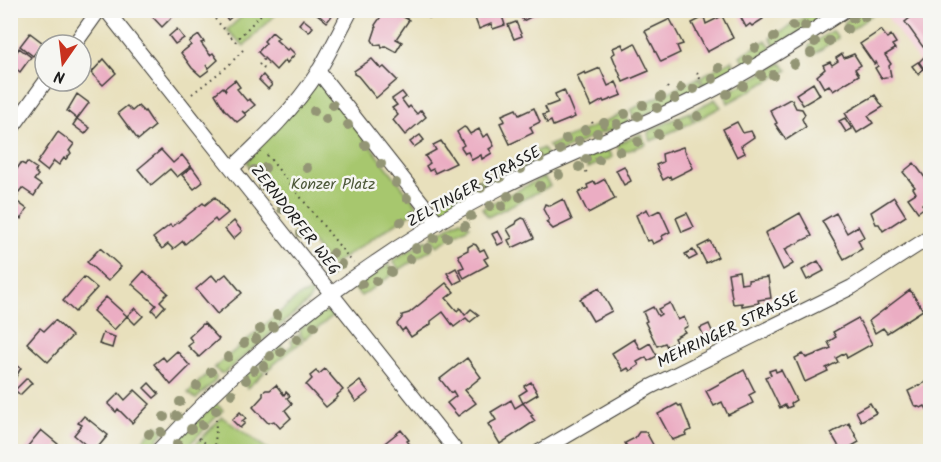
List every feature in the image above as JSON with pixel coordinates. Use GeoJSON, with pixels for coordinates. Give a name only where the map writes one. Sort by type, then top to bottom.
{"type":"FeatureCollection","features":[{"type":"Feature","properties":{"kind":"street"},"geometry":{"type":"LineString","coordinates":[[83,33],[99,10]]}},
{"type":"Feature","properties":{"kind":"street","name":"ZERNDORFER WEG"},"geometry":{"type":"LineString","coordinates":[[106,10],[457,452]]}},
{"type":"Feature","properties":{"kind":"street"},"geometry":{"type":"LineString","coordinates":[[232,168],[295,102],[318,71],[351,10]]}},
{"type":"Feature","properties":{"kind":"street","name":"ZELTINGER STRASSE"},"geometry":{"type":"LineString","coordinates":[[157,452],[235,372],[369,266],[438,223],[511,182],[700,96],[798,42],[845,10]]}},
{"type":"Feature","properties":{"kind":"street"},"geometry":{"type":"LineString","coordinates":[[318,71],[438,223]]}},
{"type":"Feature","properties":{"kind":"street"},"geometry":{"type":"LineString","coordinates":[[10,131],[37,93]]}},
{"type":"Feature","properties":{"kind":"street","name":"MEHRINGER STRASSE"},"geometry":{"type":"LineString","coordinates":[[539,452],[650,387],[852,286],[930,237]]}},
{"type":"Feature","properties":{"kind":"path"},"geometry":{"type":"LineString","coordinates":[[213,10],[209,12],[234,41],[266,10]]}},
{"type":"Feature","properties":{"kind":"path"},"geometry":{"type":"LineString","coordinates":[[870,10],[875,18]]}},
{"type":"Feature","properties":{"kind":"path"},"geometry":{"type":"LineString","coordinates":[[904,10],[910,18]]}},
{"type":"Feature","properties":{"kind":"path"},"geometry":{"type":"LineString","coordinates":[[180,104],[228,66],[243,50]]}},
{"type":"Feature","properties":{"kind":"path"},"geometry":{"type":"LineString","coordinates":[[258,65],[264,59]]}},
{"type":"Feature","properties":{"kind":"path"},"geometry":{"type":"LineString","coordinates":[[263,69],[268,64]]}},
{"type":"Feature","properties":{"kind":"path"},"geometry":{"type":"LineString","coordinates":[[264,151],[353,263]]}},
{"type":"Feature","properties":{"kind":"path"},"geometry":{"type":"LineString","coordinates":[[215,451],[216,420]]}},
{"type":"Feature","properties":{"kind":"path"},"geometry":{"type":"LineString","coordinates":[[199,438],[215,451]]}},
{"type":"Feature","properties":{"kind":"shaded area"},"geometry":{"type":"Polygon","coordinates":[[[886,10],[930,11],[930,68],[926,72],[884,12],[886,10]]]}},
{"type":"Feature","properties":{"kind":"green space"},"geometry":{"type":"Polygon","coordinates":[[[248,11],[279,11],[244,46],[227,30],[248,11]]]}},
{"type":"Feature","properties":{"kind":"green space"},"geometry":{"type":"Polygon","coordinates":[[[815,11],[832,11],[776,47],[770,38],[815,11]]]}},
{"type":"Feature","properties":{"kind":"green space"},"geometry":{"type":"Polygon","coordinates":[[[861,11],[868,11],[872,15],[848,32],[844,29],[845,22],[861,11]]]}},
{"type":"Feature","properties":{"kind":"green space"},"geometry":{"type":"Polygon","coordinates":[[[831,31],[838,38],[811,56],[809,46],[831,31]]]}},
{"type":"Feature","properties":{"kind":"green space"},"geometry":{"type":"Polygon","coordinates":[[[766,40],[772,49],[746,64],[740,56],[766,40]]]}},
{"type":"Feature","properties":{"kind":"green space"},"geometry":{"type":"Polygon","coordinates":[[[732,60],[736,69],[705,86],[700,77],[732,60]]]}},
{"type":"Feature","properties":{"kind":"green space"},"geometry":{"type":"Polygon","coordinates":[[[781,63],[788,70],[728,103],[725,94],[781,63]]]}},
{"type":"Feature","properties":{"kind":"green space"},"geometry":{"type":"Polygon","coordinates":[[[698,78],[703,87],[636,119],[630,110],[698,78]]]}},
{"type":"Feature","properties":{"kind":"green space","name":"Konzer Platz"},"geometry":{"type":"Polygon","coordinates":[[[318,79],[419,208],[331,266],[247,162],[318,79]]]}},
{"type":"Feature","properties":{"kind":"green space"},"geometry":{"type":"Polygon","coordinates":[[[715,99],[721,107],[695,121],[691,112],[715,99]]]}},
{"type":"Feature","properties":{"kind":"green space"},"geometry":{"type":"Polygon","coordinates":[[[626,112],[628,122],[603,133],[599,124],[626,112]]]}},
{"type":"Feature","properties":{"kind":"green space"},"geometry":{"type":"Polygon","coordinates":[[[689,112],[693,122],[651,141],[649,131],[689,112]]]}},
{"type":"Feature","properties":{"kind":"green space"},"geometry":{"type":"Polygon","coordinates":[[[597,125],[601,133],[555,154],[548,146],[597,125]]]}},
{"type":"Feature","properties":{"kind":"green space"},"geometry":{"type":"Polygon","coordinates":[[[641,134],[646,144],[619,154],[618,144],[641,134]]]}},
{"type":"Feature","properties":{"kind":"green space"},"geometry":{"type":"Polygon","coordinates":[[[543,148],[547,157],[511,175],[504,167],[543,148]]]}},
{"type":"Feature","properties":{"kind":"green space"},"geometry":{"type":"Polygon","coordinates":[[[607,149],[613,157],[588,168],[583,159],[607,149]]]}},
{"type":"Feature","properties":{"kind":"green space"},"geometry":{"type":"Polygon","coordinates":[[[499,169],[504,178],[446,210],[438,210],[434,207],[456,192],[499,169]]]}},
{"type":"Feature","properties":{"kind":"green space"},"geometry":{"type":"Polygon","coordinates":[[[544,177],[550,186],[488,217],[482,208],[544,177]]]}},
{"type":"Feature","properties":{"kind":"green space"},"geometry":{"type":"Polygon","coordinates":[[[461,220],[470,226],[437,246],[431,237],[461,220]]]}},
{"type":"Feature","properties":{"kind":"green space"},"geometry":{"type":"Polygon","coordinates":[[[427,240],[432,249],[399,270],[393,261],[427,240]]]}},
{"type":"Feature","properties":{"kind":"green space"},"geometry":{"type":"Polygon","coordinates":[[[389,264],[395,273],[361,296],[354,288],[389,264]]]}},
{"type":"Feature","properties":{"kind":"green space"},"geometry":{"type":"Polygon","coordinates":[[[314,291],[308,302],[224,373],[214,368],[299,296],[314,291]]]}},
{"type":"Feature","properties":{"kind":"green space"},"geometry":{"type":"Polygon","coordinates":[[[327,312],[335,314],[304,339],[299,330],[320,314],[327,312]]]}},
{"type":"Feature","properties":{"kind":"green space"},"geometry":{"type":"Polygon","coordinates":[[[298,335],[302,341],[266,371],[260,363],[281,345],[286,350],[298,335]]]}},
{"type":"Feature","properties":{"kind":"green space"},"geometry":{"type":"Polygon","coordinates":[[[257,365],[264,373],[247,388],[242,379],[257,365]]]}},
{"type":"Feature","properties":{"kind":"green space"},"geometry":{"type":"Polygon","coordinates":[[[210,371],[216,377],[215,381],[196,399],[188,393],[210,371]]]}},
{"type":"Feature","properties":{"kind":"green space"},"geometry":{"type":"Polygon","coordinates":[[[215,403],[223,410],[183,451],[168,451],[215,403]]]}},
{"type":"Feature","properties":{"kind":"green space"},"geometry":{"type":"Polygon","coordinates":[[[222,417],[270,451],[199,451],[194,446],[222,417]]]}},
{"type":"Feature","properties":{"kind":"green space"},"geometry":{"type":"Polygon","coordinates":[[[157,425],[164,432],[148,450],[139,444],[157,425]]]}},
{"type":"Feature","properties":{"kind":"building"},"geometry":{"type":"Polygon","coordinates":[[[146,10],[179,10],[162,27],[146,10]]]}},
{"type":"Feature","properties":{"kind":"building"},"geometry":{"type":"Polygon","coordinates":[[[220,10],[239,10],[228,20],[220,10]]]}},
{"type":"Feature","properties":{"kind":"building"},"geometry":{"type":"Polygon","coordinates":[[[318,10],[331,10],[334,13],[327,22],[316,13],[318,10]]]}},
{"type":"Feature","properties":{"kind":"building"},"geometry":{"type":"Polygon","coordinates":[[[388,10],[395,10],[409,20],[396,39],[402,42],[396,52],[385,46],[382,48],[381,44],[375,45],[372,40],[375,25],[388,10]]]}},
{"type":"Feature","properties":{"kind":"building"},"geometry":{"type":"Polygon","coordinates":[[[426,10],[447,10],[429,18],[426,10]]]}},
{"type":"Feature","properties":{"kind":"building"},"geometry":{"type":"Polygon","coordinates":[[[472,10],[500,10],[505,25],[493,29],[491,24],[479,29],[472,10]]]}},
{"type":"Feature","properties":{"kind":"building"},"geometry":{"type":"Polygon","coordinates":[[[518,10],[544,10],[523,21],[518,10]]]}},
{"type":"Feature","properties":{"kind":"building"},"geometry":{"type":"Polygon","coordinates":[[[737,10],[763,10],[761,14],[763,19],[746,27],[737,10]]]}},
{"type":"Feature","properties":{"kind":"building"},"geometry":{"type":"Polygon","coordinates":[[[920,10],[930,10],[930,41],[923,47],[905,22],[920,10]]]}},
{"type":"Feature","properties":{"kind":"building"},"geometry":{"type":"Polygon","coordinates":[[[722,16],[733,38],[707,52],[692,23],[704,17],[706,24],[722,16]]]}},
{"type":"Feature","properties":{"kind":"building"},"geometry":{"type":"Polygon","coordinates":[[[303,19],[313,27],[309,32],[299,24],[303,19]]]}},
{"type":"Feature","properties":{"kind":"building"},"geometry":{"type":"Polygon","coordinates":[[[670,19],[683,44],[677,46],[680,53],[661,62],[645,31],[670,19]]]}},
{"type":"Feature","properties":{"kind":"building"},"geometry":{"type":"Polygon","coordinates":[[[516,22],[522,36],[514,39],[508,25],[516,22]]]}},
{"type":"Feature","properties":{"kind":"building"},"geometry":{"type":"Polygon","coordinates":[[[177,29],[184,38],[175,44],[169,36],[177,29]]]}},
{"type":"Feature","properties":{"kind":"building"},"geometry":{"type":"Polygon","coordinates":[[[881,30],[887,38],[891,35],[896,43],[892,45],[895,49],[885,55],[891,64],[889,66],[891,76],[881,78],[875,68],[878,66],[876,62],[874,64],[860,44],[881,30]]]}},
{"type":"Feature","properties":{"kind":"building"},"geometry":{"type":"Polygon","coordinates":[[[272,32],[279,38],[276,40],[295,54],[287,63],[285,60],[276,70],[258,52],[272,32]]]}},
{"type":"Feature","properties":{"kind":"building"},"geometry":{"type":"Polygon","coordinates":[[[30,33],[33,35],[33,56],[20,46],[30,33]]]}},
{"type":"Feature","properties":{"kind":"building"},"geometry":{"type":"Polygon","coordinates":[[[199,35],[204,42],[201,43],[210,55],[213,53],[218,60],[209,68],[206,65],[209,70],[201,76],[181,53],[191,45],[189,42],[199,35]]]}},
{"type":"Feature","properties":{"kind":"building"},"geometry":{"type":"Polygon","coordinates":[[[635,43],[649,71],[623,82],[612,55],[615,53],[613,48],[622,44],[624,49],[635,43]]]}},
{"type":"Feature","properties":{"kind":"building"},"geometry":{"type":"Polygon","coordinates":[[[19,48],[31,57],[20,72],[14,67],[10,72],[10,54],[16,53],[19,48]]]}},
{"type":"Feature","properties":{"kind":"building"},"geometry":{"type":"Polygon","coordinates":[[[930,51],[930,68],[926,72],[919,62],[930,51]]]}},
{"type":"Feature","properties":{"kind":"building"},"geometry":{"type":"Polygon","coordinates":[[[842,54],[844,58],[854,54],[861,65],[855,69],[859,75],[833,91],[829,85],[824,88],[817,76],[825,69],[823,65],[830,62],[832,65],[842,54]]]}},
{"type":"Feature","properties":{"kind":"building"},"geometry":{"type":"Polygon","coordinates":[[[104,59],[116,73],[103,85],[93,75],[93,71],[104,59]]]}},
{"type":"Feature","properties":{"kind":"building"},"geometry":{"type":"Polygon","coordinates":[[[372,59],[381,69],[384,67],[397,80],[376,98],[354,74],[354,71],[372,59]]]}},
{"type":"Feature","properties":{"kind":"building"},"geometry":{"type":"Polygon","coordinates":[[[918,62],[923,69],[918,74],[912,66],[918,62]]]}},
{"type":"Feature","properties":{"kind":"building"},"geometry":{"type":"Polygon","coordinates":[[[600,68],[608,86],[616,82],[622,95],[604,102],[603,100],[591,107],[577,76],[600,68]]]}},
{"type":"Feature","properties":{"kind":"building"},"geometry":{"type":"Polygon","coordinates":[[[263,75],[272,85],[268,89],[259,80],[263,75]]]}},
{"type":"Feature","properties":{"kind":"building"},"geometry":{"type":"Polygon","coordinates":[[[235,80],[240,87],[237,89],[247,101],[249,99],[255,105],[245,113],[242,111],[246,115],[237,122],[224,109],[215,94],[223,87],[226,91],[225,88],[235,80]]]}},
{"type":"Feature","properties":{"kind":"building"},"geometry":{"type":"Polygon","coordinates":[[[813,83],[820,95],[803,105],[796,94],[813,83]]]}},
{"type":"Feature","properties":{"kind":"building"},"geometry":{"type":"Polygon","coordinates":[[[564,90],[575,117],[553,126],[551,121],[547,123],[543,115],[548,113],[545,107],[558,102],[555,94],[564,90]]]}},
{"type":"Feature","properties":{"kind":"building"},"geometry":{"type":"Polygon","coordinates":[[[402,92],[406,97],[402,100],[408,108],[410,106],[417,114],[421,110],[426,117],[405,135],[393,120],[398,115],[392,108],[397,105],[392,99],[402,92]]]}},
{"type":"Feature","properties":{"kind":"building"},"geometry":{"type":"Polygon","coordinates":[[[77,94],[89,103],[77,119],[67,111],[77,94]]]}},
{"type":"Feature","properties":{"kind":"building"},"geometry":{"type":"Polygon","coordinates":[[[875,95],[883,107],[868,116],[873,123],[857,133],[845,113],[875,95]]]}},
{"type":"Feature","properties":{"kind":"building"},"geometry":{"type":"Polygon","coordinates":[[[790,99],[796,108],[802,109],[805,114],[802,119],[806,127],[786,140],[775,124],[777,123],[770,110],[790,99]]]}},
{"type":"Feature","properties":{"kind":"building"},"geometry":{"type":"Polygon","coordinates":[[[127,106],[132,111],[138,106],[145,111],[155,126],[138,140],[118,113],[127,106]]]}},
{"type":"Feature","properties":{"kind":"building"},"geometry":{"type":"Polygon","coordinates":[[[534,108],[540,122],[530,127],[533,133],[510,144],[500,123],[505,121],[502,115],[516,109],[519,115],[534,108]]]}},
{"type":"Feature","properties":{"kind":"building"},"geometry":{"type":"Polygon","coordinates":[[[845,118],[852,129],[846,132],[839,121],[845,118]]]}},
{"type":"Feature","properties":{"kind":"building"},"geometry":{"type":"Polygon","coordinates":[[[77,119],[90,128],[85,134],[73,125],[77,119]]]}},
{"type":"Feature","properties":{"kind":"building"},"geometry":{"type":"Polygon","coordinates":[[[737,122],[743,133],[751,131],[754,137],[741,146],[745,153],[737,157],[723,129],[737,122]]]}},
{"type":"Feature","properties":{"kind":"building"},"geometry":{"type":"Polygon","coordinates":[[[464,127],[470,134],[479,129],[483,137],[488,134],[494,146],[489,149],[492,153],[482,159],[481,155],[472,160],[468,152],[465,153],[461,147],[464,145],[457,132],[464,127]]]}},
{"type":"Feature","properties":{"kind":"building"},"geometry":{"type":"Polygon","coordinates":[[[58,132],[74,144],[66,159],[64,158],[59,165],[54,161],[47,171],[37,163],[58,132]]]}},
{"type":"Feature","properties":{"kind":"building"},"geometry":{"type":"Polygon","coordinates":[[[420,135],[424,140],[414,147],[410,142],[420,135]]]}},
{"type":"Feature","properties":{"kind":"building"},"geometry":{"type":"Polygon","coordinates":[[[441,141],[456,163],[435,173],[433,169],[429,171],[426,166],[430,163],[425,156],[436,150],[433,145],[441,141]]]}},
{"type":"Feature","properties":{"kind":"building"},"geometry":{"type":"Polygon","coordinates":[[[683,147],[693,168],[671,179],[670,176],[663,180],[656,165],[663,162],[662,154],[683,147]]]}},
{"type":"Feature","properties":{"kind":"building"},"geometry":{"type":"Polygon","coordinates":[[[161,150],[173,163],[182,155],[191,166],[177,177],[170,169],[151,185],[138,169],[161,150]]]}},
{"type":"Feature","properties":{"kind":"building"},"geometry":{"type":"Polygon","coordinates":[[[27,162],[37,169],[35,172],[38,175],[34,180],[41,185],[34,196],[22,188],[19,192],[10,186],[10,179],[21,163],[25,165],[27,162]]]}},
{"type":"Feature","properties":{"kind":"building"},"geometry":{"type":"Polygon","coordinates":[[[914,163],[926,179],[930,175],[930,198],[922,204],[925,207],[918,212],[908,198],[916,193],[913,188],[915,187],[903,172],[914,163]]]}},
{"type":"Feature","properties":{"kind":"building"},"geometry":{"type":"Polygon","coordinates":[[[624,166],[631,181],[624,185],[616,170],[624,166]]]}},
{"type":"Feature","properties":{"kind":"building"},"geometry":{"type":"Polygon","coordinates":[[[192,167],[203,182],[194,189],[182,175],[192,167]]]}},
{"type":"Feature","properties":{"kind":"building"},"geometry":{"type":"Polygon","coordinates":[[[605,179],[615,199],[588,213],[578,193],[588,188],[587,185],[594,182],[596,184],[605,179]]]}},
{"type":"Feature","properties":{"kind":"building"},"geometry":{"type":"Polygon","coordinates":[[[10,191],[18,196],[15,200],[27,209],[21,219],[16,215],[10,223],[10,191]]]}},
{"type":"Feature","properties":{"kind":"building"},"geometry":{"type":"Polygon","coordinates":[[[215,197],[228,213],[217,222],[215,219],[185,244],[183,241],[173,249],[168,244],[162,249],[153,238],[170,225],[172,227],[203,203],[205,205],[215,197]]]}},
{"type":"Feature","properties":{"kind":"building"},"geometry":{"type":"Polygon","coordinates":[[[894,197],[906,216],[883,231],[879,224],[876,224],[871,212],[894,197]]]}},
{"type":"Feature","properties":{"kind":"building"},"geometry":{"type":"Polygon","coordinates":[[[563,199],[572,220],[553,229],[546,222],[549,220],[543,209],[545,204],[550,206],[563,199]]]}},
{"type":"Feature","properties":{"kind":"building"},"geometry":{"type":"Polygon","coordinates":[[[647,209],[650,215],[660,210],[670,232],[653,244],[651,240],[647,241],[636,215],[647,209]]]}},
{"type":"Feature","properties":{"kind":"building"},"geometry":{"type":"Polygon","coordinates":[[[687,213],[694,227],[682,232],[676,218],[687,213]]]}},
{"type":"Feature","properties":{"kind":"building"},"geometry":{"type":"Polygon","coordinates":[[[800,213],[812,236],[785,249],[793,264],[783,270],[765,233],[800,213]]]}},
{"type":"Feature","properties":{"kind":"building"},"geometry":{"type":"Polygon","coordinates":[[[836,213],[847,233],[858,226],[864,237],[858,240],[862,249],[844,259],[822,221],[836,213]]]}},
{"type":"Feature","properties":{"kind":"building"},"geometry":{"type":"Polygon","coordinates":[[[522,218],[525,219],[534,238],[512,248],[508,240],[512,238],[507,229],[522,218]]]}},
{"type":"Feature","properties":{"kind":"building"},"geometry":{"type":"Polygon","coordinates":[[[234,221],[242,231],[233,239],[225,229],[234,221]]]}},
{"type":"Feature","properties":{"kind":"building"},"geometry":{"type":"Polygon","coordinates":[[[498,231],[504,242],[498,245],[492,234],[498,231]]]}},
{"type":"Feature","properties":{"kind":"building"},"geometry":{"type":"Polygon","coordinates":[[[710,241],[718,257],[706,263],[698,247],[710,241]]]}},
{"type":"Feature","properties":{"kind":"building"},"geometry":{"type":"Polygon","coordinates":[[[473,244],[480,251],[484,249],[488,257],[484,259],[488,265],[464,278],[459,269],[464,267],[458,255],[468,250],[468,247],[473,244]]]}},
{"type":"Feature","properties":{"kind":"building"},"geometry":{"type":"Polygon","coordinates":[[[100,248],[121,267],[108,281],[87,262],[100,248]]]}},
{"type":"Feature","properties":{"kind":"building"},"geometry":{"type":"Polygon","coordinates":[[[693,250],[697,256],[689,260],[685,254],[693,250]]]}},
{"type":"Feature","properties":{"kind":"building"},"geometry":{"type":"Polygon","coordinates":[[[818,261],[824,271],[807,280],[802,270],[818,261]]]}},
{"type":"Feature","properties":{"kind":"building"},"geometry":{"type":"Polygon","coordinates":[[[456,268],[462,280],[454,284],[447,273],[456,268]]]}},
{"type":"Feature","properties":{"kind":"building"},"geometry":{"type":"Polygon","coordinates":[[[144,271],[168,293],[160,301],[165,306],[157,315],[152,310],[156,305],[132,284],[144,271]]]}},
{"type":"Feature","properties":{"kind":"building"},"geometry":{"type":"Polygon","coordinates":[[[739,271],[741,284],[748,283],[748,280],[768,277],[771,298],[742,306],[742,303],[733,304],[728,273],[739,271]]]}},
{"type":"Feature","properties":{"kind":"building"},"geometry":{"type":"Polygon","coordinates":[[[226,274],[242,293],[217,314],[196,289],[212,275],[217,281],[226,274]]]}},
{"type":"Feature","properties":{"kind":"building"},"geometry":{"type":"Polygon","coordinates":[[[84,277],[97,288],[75,312],[63,301],[84,277]]]}},
{"type":"Feature","properties":{"kind":"building"},"geometry":{"type":"Polygon","coordinates":[[[446,283],[454,292],[446,298],[457,311],[460,308],[465,315],[471,309],[479,315],[470,322],[466,318],[454,327],[443,312],[431,321],[431,324],[411,337],[405,328],[402,331],[397,324],[402,315],[409,313],[446,283]]]}},
{"type":"Feature","properties":{"kind":"building"},"geometry":{"type":"Polygon","coordinates":[[[599,288],[612,311],[593,321],[580,299],[599,288]]]}},
{"type":"Feature","properties":{"kind":"building"},"geometry":{"type":"Polygon","coordinates":[[[910,290],[923,310],[887,333],[883,328],[875,333],[869,321],[910,290]]]}},
{"type":"Feature","properties":{"kind":"building"},"geometry":{"type":"Polygon","coordinates":[[[106,297],[127,316],[114,330],[93,311],[106,297]]]}},
{"type":"Feature","properties":{"kind":"building"},"geometry":{"type":"Polygon","coordinates":[[[670,303],[678,320],[684,317],[688,326],[683,329],[685,332],[674,338],[676,342],[667,347],[665,343],[657,346],[645,322],[647,321],[643,312],[653,307],[658,316],[661,314],[658,309],[670,303]]]}},
{"type":"Feature","properties":{"kind":"building"},"geometry":{"type":"Polygon","coordinates":[[[135,308],[143,316],[135,324],[127,316],[135,308]]]}},
{"type":"Feature","properties":{"kind":"building"},"geometry":{"type":"Polygon","coordinates":[[[858,318],[872,344],[847,358],[845,353],[836,358],[838,362],[826,368],[828,371],[805,382],[795,358],[803,354],[806,358],[831,348],[828,342],[836,337],[833,332],[858,318]]]}},
{"type":"Feature","properties":{"kind":"building"},"geometry":{"type":"Polygon","coordinates":[[[55,320],[72,336],[48,362],[27,343],[40,328],[44,331],[55,320]]]}},
{"type":"Feature","properties":{"kind":"building"},"geometry":{"type":"Polygon","coordinates":[[[204,323],[219,339],[199,357],[188,346],[193,342],[189,337],[204,323]]]}},
{"type":"Feature","properties":{"kind":"building"},"geometry":{"type":"Polygon","coordinates":[[[709,324],[714,336],[706,340],[700,328],[709,324]]]}},
{"type":"Feature","properties":{"kind":"building"},"geometry":{"type":"Polygon","coordinates":[[[103,333],[115,337],[112,348],[99,344],[103,333]]]}},
{"type":"Feature","properties":{"kind":"building"},"geometry":{"type":"Polygon","coordinates":[[[634,339],[640,349],[650,343],[657,356],[648,361],[646,357],[637,362],[639,365],[630,371],[628,368],[623,371],[612,353],[634,339]]]}},
{"type":"Feature","properties":{"kind":"building"},"geometry":{"type":"Polygon","coordinates":[[[177,351],[190,366],[171,385],[154,364],[163,357],[166,361],[177,351]]]}},
{"type":"Feature","properties":{"kind":"building"},"geometry":{"type":"Polygon","coordinates":[[[467,358],[481,377],[465,390],[476,403],[458,416],[447,403],[456,396],[440,379],[467,358]]]}},
{"type":"Feature","properties":{"kind":"building"},"geometry":{"type":"Polygon","coordinates":[[[10,363],[21,368],[10,387],[10,363]]]}},
{"type":"Feature","properties":{"kind":"building"},"geometry":{"type":"Polygon","coordinates":[[[325,369],[343,390],[326,407],[306,385],[312,379],[310,376],[316,371],[319,374],[325,369]]]}},
{"type":"Feature","properties":{"kind":"building"},"geometry":{"type":"Polygon","coordinates":[[[775,369],[776,372],[781,370],[796,400],[791,403],[792,406],[787,408],[785,405],[780,408],[765,377],[771,375],[769,371],[775,369]]]}},
{"type":"Feature","properties":{"kind":"building"},"geometry":{"type":"Polygon","coordinates":[[[744,370],[755,392],[749,395],[753,403],[728,415],[722,402],[714,406],[706,391],[744,370]]]}},
{"type":"Feature","properties":{"kind":"building"},"geometry":{"type":"Polygon","coordinates":[[[27,378],[32,383],[20,395],[15,390],[27,378]]]}},
{"type":"Feature","properties":{"kind":"building"},"geometry":{"type":"Polygon","coordinates":[[[930,380],[929,413],[925,406],[921,408],[914,405],[908,391],[930,380]]]}},
{"type":"Feature","properties":{"kind":"building"},"geometry":{"type":"Polygon","coordinates":[[[360,381],[369,392],[356,402],[348,390],[360,381]]]}},
{"type":"Feature","properties":{"kind":"building"},"geometry":{"type":"Polygon","coordinates":[[[531,382],[538,394],[523,403],[519,395],[527,390],[524,386],[531,382]]]}},
{"type":"Feature","properties":{"kind":"building"},"geometry":{"type":"Polygon","coordinates":[[[149,383],[159,394],[154,398],[144,388],[149,383]]]}},
{"type":"Feature","properties":{"kind":"building"},"geometry":{"type":"Polygon","coordinates":[[[276,385],[284,395],[286,392],[290,396],[287,398],[292,404],[285,410],[291,418],[280,428],[274,421],[268,423],[253,407],[263,396],[263,392],[276,385]]]}},
{"type":"Feature","properties":{"kind":"building"},"geometry":{"type":"Polygon","coordinates":[[[135,390],[150,404],[132,423],[118,409],[116,412],[108,404],[119,393],[125,400],[135,390]]]}},
{"type":"Feature","properties":{"kind":"building"},"geometry":{"type":"Polygon","coordinates":[[[511,400],[515,408],[523,403],[535,421],[500,444],[488,424],[496,420],[491,412],[511,400]]]}},
{"type":"Feature","properties":{"kind":"building"},"geometry":{"type":"Polygon","coordinates":[[[870,403],[876,413],[861,421],[856,411],[870,403]]]}},
{"type":"Feature","properties":{"kind":"building"},"geometry":{"type":"Polygon","coordinates":[[[677,404],[681,405],[691,430],[685,433],[686,435],[672,440],[658,414],[677,404]]]}},
{"type":"Feature","properties":{"kind":"building"},"geometry":{"type":"Polygon","coordinates":[[[240,412],[246,418],[242,421],[245,423],[240,428],[232,420],[240,412]]]}},
{"type":"Feature","properties":{"kind":"building"},"geometry":{"type":"Polygon","coordinates":[[[84,416],[108,435],[94,452],[74,435],[82,425],[78,423],[84,416]]]}},
{"type":"Feature","properties":{"kind":"building"},"geometry":{"type":"Polygon","coordinates":[[[849,423],[859,442],[842,452],[831,433],[849,423]]]}},
{"type":"Feature","properties":{"kind":"building"},"geometry":{"type":"Polygon","coordinates":[[[41,430],[59,445],[54,452],[23,452],[41,430]]]}},
{"type":"Feature","properties":{"kind":"building"},"geometry":{"type":"Polygon","coordinates":[[[401,430],[413,448],[409,452],[386,452],[381,446],[401,430]]]}},
{"type":"Feature","properties":{"kind":"building"},"geometry":{"type":"Polygon","coordinates":[[[639,432],[646,432],[657,452],[630,452],[625,443],[635,438],[639,432]]]}}]}
